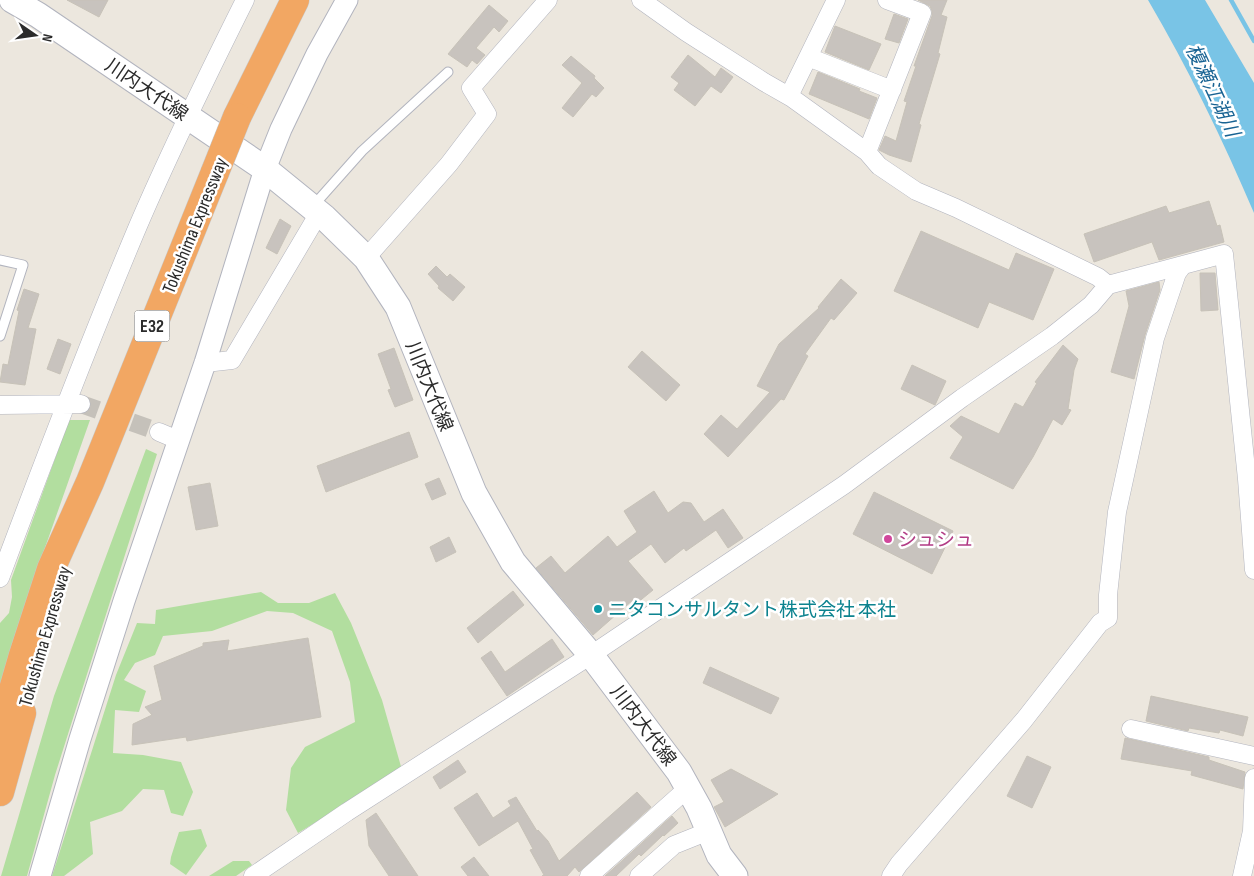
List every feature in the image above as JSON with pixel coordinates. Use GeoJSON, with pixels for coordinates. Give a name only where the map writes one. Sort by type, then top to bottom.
{"type":"FeatureCollection","features":[{"type":"Feature","properties":{"kind":"highway","name":"Tokushima Expressway"},"geometry":{"type":"LineString","coordinates":[[0,734],[51,569],[90,482],[237,117],[295,0]]}},
{"type":"Feature","properties":{"kind":"highway","name":"Tokushima Expressway"},"geometry":{"type":"LineString","coordinates":[[0,792],[58,583],[90,482]]}},
{"type":"Feature","properties":{"kind":"main road","name":"川内大代線"},"geometry":{"type":"LineString","coordinates":[[12,0],[38,15],[265,169],[316,210],[366,258],[398,307],[474,493],[513,562],[591,656],[674,765],[688,788],[719,855],[735,876]]}},
{"type":"Feature","properties":{"kind":"street"},"geometry":{"type":"LineString","coordinates":[[0,578],[73,404],[139,225],[187,117],[245,0]]}},
{"type":"Feature","properties":{"kind":"street"},"geometry":{"type":"LineString","coordinates":[[40,876],[169,436],[205,363],[265,169],[281,129],[317,54],[347,0]]}},
{"type":"Feature","properties":{"kind":"street"},"geometry":{"type":"LineString","coordinates":[[366,258],[449,164],[486,114],[471,88],[548,0]]}},
{"type":"Feature","properties":{"kind":"street"},"geometry":{"type":"LineString","coordinates":[[641,0],[686,32],[789,96],[867,152],[879,166],[916,192],[956,208],[1098,277],[1108,285]]}},
{"type":"Feature","properties":{"kind":"street"},"geometry":{"type":"LineString","coordinates":[[789,96],[836,0]]}},
{"type":"Feature","properties":{"kind":"street"},"geometry":{"type":"LineString","coordinates":[[867,152],[922,13],[887,0]]}},
{"type":"Feature","properties":{"kind":"street"},"geometry":{"type":"LineString","coordinates":[[808,57],[892,90]]}},
{"type":"Feature","properties":{"kind":"street"},"geometry":{"type":"LineString","coordinates":[[205,363],[232,360],[316,210]]}},
{"type":"Feature","properties":{"kind":"street"},"geometry":{"type":"LineString","coordinates":[[253,876],[347,812],[591,656],[844,485],[962,398],[1052,336],[1092,305],[1108,285],[1224,254],[1247,479],[1254,570]]}},
{"type":"Feature","properties":{"kind":"street"},"geometry":{"type":"LineString","coordinates":[[891,876],[899,864],[1024,720],[1100,623],[1108,618],[1108,595],[1117,512],[1126,479],[1139,406],[1155,338],[1177,273],[1183,265]]}},
{"type":"Feature","properties":{"kind":"street"},"geometry":{"type":"LineString","coordinates":[[0,405],[73,404]]}},
{"type":"Feature","properties":{"kind":"street"},"geometry":{"type":"LineString","coordinates":[[1131,729],[1254,756]]}},
{"type":"Feature","properties":{"kind":"street"},"geometry":{"type":"LineString","coordinates":[[1242,876],[1253,831],[1254,778]]}},
{"type":"Feature","properties":{"kind":"street"},"geometry":{"type":"LineString","coordinates":[[589,876],[688,788]]}},
{"type":"Feature","properties":{"kind":"street"},"geometry":{"type":"LineString","coordinates":[[639,876],[674,845],[708,831]]}},
{"type":"Feature","properties":{"kind":"lane"},"geometry":{"type":"LineString","coordinates":[[316,210],[362,151],[448,72]]}},
{"type":"Feature","properties":{"kind":"lane"},"geometry":{"type":"LineString","coordinates":[[0,260],[23,265],[0,336]]}},
{"type":"Feature","properties":{"kind":"green space"},"geometry":{"type":"Polygon","coordinates":[[[69,420],[90,420],[35,576],[0,685],[0,623],[9,613],[12,597],[11,580],[69,420]]]}},
{"type":"Feature","properties":{"kind":"green space"},"geometry":{"type":"Polygon","coordinates":[[[146,449],[157,454],[55,775],[27,876],[1,876],[54,696],[146,449]]]}},
{"type":"Feature","properties":{"kind":"green space"},"geometry":{"type":"Polygon","coordinates":[[[261,592],[278,603],[309,603],[335,593],[351,623],[382,700],[402,770],[298,833],[286,810],[291,768],[305,747],[355,722],[350,682],[332,631],[293,613],[267,611],[212,631],[163,636],[155,655],[135,663],[124,680],[146,691],[139,712],[115,710],[113,753],[143,755],[181,762],[193,792],[183,816],[171,813],[164,790],[143,789],[122,811],[90,822],[93,854],[64,876],[52,876],[116,675],[137,623],[155,624],[156,610],[261,592]]]}},
{"type":"Feature","properties":{"kind":"green space"},"geometry":{"type":"Polygon","coordinates":[[[201,829],[207,846],[186,875],[170,864],[179,832],[201,829]]]}},
{"type":"Feature","properties":{"kind":"green space"},"geometry":{"type":"Polygon","coordinates":[[[233,861],[249,861],[252,865],[236,876],[209,876],[233,861]]]}},
{"type":"Feature","properties":{"kind":"water","name":"榎瀬江湖川"},"geometry":{"type":"Polygon","coordinates":[[[1148,0],[1205,0],[1254,83],[1254,213],[1204,105],[1148,0]]]}},
{"type":"Feature","properties":{"kind":"building"},"geometry":{"type":"Polygon","coordinates":[[[67,0],[108,0],[99,17],[67,0]]]}},
{"type":"Feature","properties":{"kind":"building"},"geometry":{"type":"Polygon","coordinates":[[[918,0],[947,0],[941,15],[947,17],[938,53],[940,54],[919,124],[921,125],[911,162],[879,150],[885,136],[896,141],[907,102],[904,101],[916,66],[914,66],[932,16],[930,6],[918,0]]]}},
{"type":"Feature","properties":{"kind":"building"},"geometry":{"type":"Polygon","coordinates":[[[489,5],[508,21],[499,32],[494,27],[476,48],[485,55],[477,64],[472,60],[467,67],[448,54],[489,5]]]}},
{"type":"Feature","properties":{"kind":"building"},"geometry":{"type":"Polygon","coordinates":[[[894,14],[908,19],[899,43],[885,39],[894,14]]]}},
{"type":"Feature","properties":{"kind":"building"},"geometry":{"type":"Polygon","coordinates":[[[835,26],[881,44],[869,70],[825,52],[835,26]]]}},
{"type":"Feature","properties":{"kind":"building"},"geometry":{"type":"Polygon","coordinates":[[[688,55],[715,77],[721,68],[733,77],[721,93],[711,86],[695,106],[674,90],[679,83],[671,77],[688,55]]]}},
{"type":"Feature","properties":{"kind":"building"},"geometry":{"type":"Polygon","coordinates":[[[571,56],[595,76],[594,78],[604,88],[596,97],[592,94],[573,117],[562,108],[582,83],[562,65],[571,56]]]}},
{"type":"Feature","properties":{"kind":"building"},"geometry":{"type":"Polygon","coordinates":[[[818,72],[877,98],[869,119],[809,94],[818,72]]]}},
{"type":"Feature","properties":{"kind":"building"},"geometry":{"type":"Polygon","coordinates":[[[1209,201],[1217,226],[1220,225],[1224,242],[1159,260],[1152,242],[1094,262],[1084,234],[1166,206],[1169,213],[1209,201]]]}},
{"type":"Feature","properties":{"kind":"building"},"geometry":{"type":"Polygon","coordinates":[[[280,219],[291,226],[277,254],[266,248],[280,219]]]}},
{"type":"Feature","properties":{"kind":"building"},"geometry":{"type":"Polygon","coordinates":[[[921,231],[1009,270],[1016,253],[1054,269],[1033,320],[989,302],[978,328],[894,291],[921,231]]]}},
{"type":"Feature","properties":{"kind":"building"},"geometry":{"type":"Polygon","coordinates":[[[436,266],[447,277],[450,274],[465,287],[453,301],[438,288],[439,286],[428,274],[436,266]]]}},
{"type":"Feature","properties":{"kind":"building"},"geometry":{"type":"Polygon","coordinates":[[[1200,273],[1215,273],[1218,310],[1201,311],[1200,273]]]}},
{"type":"Feature","properties":{"kind":"building"},"geometry":{"type":"Polygon","coordinates":[[[841,279],[857,293],[834,320],[831,318],[805,354],[808,356],[784,400],[781,399],[728,457],[704,434],[721,415],[737,429],[770,392],[757,386],[779,344],[819,308],[841,279]]]}},
{"type":"Feature","properties":{"kind":"building"},"geometry":{"type":"Polygon","coordinates":[[[1159,282],[1160,290],[1145,335],[1134,379],[1111,372],[1129,306],[1126,291],[1159,282]]]}},
{"type":"Feature","properties":{"kind":"building"},"geometry":{"type":"Polygon","coordinates":[[[24,289],[39,294],[28,328],[36,329],[25,385],[0,382],[3,364],[8,365],[19,311],[17,310],[24,289]]]}},
{"type":"Feature","properties":{"kind":"building"},"geometry":{"type":"Polygon","coordinates":[[[58,339],[71,344],[60,374],[47,369],[58,339]]]}},
{"type":"Feature","properties":{"kind":"building"},"geometry":{"type":"Polygon","coordinates":[[[1063,345],[1078,359],[1074,370],[1068,409],[1071,410],[1062,425],[1053,419],[1013,489],[950,458],[963,437],[950,426],[961,416],[999,434],[1015,403],[1023,407],[1037,383],[1035,382],[1063,345]]]}},
{"type":"Feature","properties":{"kind":"building"},"geometry":{"type":"Polygon","coordinates":[[[394,348],[413,400],[395,407],[388,390],[391,389],[378,354],[394,348]]]}},
{"type":"Feature","properties":{"kind":"building"},"geometry":{"type":"Polygon","coordinates":[[[642,351],[680,385],[666,401],[628,367],[642,351]]]}},
{"type":"Feature","properties":{"kind":"building"},"geometry":{"type":"Polygon","coordinates":[[[912,365],[946,381],[935,405],[901,389],[912,365]]]}},
{"type":"Feature","properties":{"kind":"building"},"geometry":{"type":"Polygon","coordinates":[[[409,432],[418,457],[326,492],[317,466],[409,432]]]}},
{"type":"Feature","properties":{"kind":"building"},"geometry":{"type":"Polygon","coordinates":[[[439,478],[446,494],[432,500],[425,484],[439,478]]]}},
{"type":"Feature","properties":{"kind":"building"},"geometry":{"type":"Polygon","coordinates":[[[210,483],[218,526],[196,530],[188,487],[210,483]]]}},
{"type":"Feature","properties":{"kind":"building"},"geometry":{"type":"Polygon","coordinates":[[[654,491],[668,513],[683,502],[691,503],[704,522],[723,509],[743,538],[728,548],[716,530],[686,551],[684,548],[665,563],[651,544],[628,561],[653,590],[637,603],[634,599],[593,635],[536,568],[551,556],[565,573],[608,536],[617,547],[637,532],[624,511],[654,491]]]}},
{"type":"Feature","properties":{"kind":"building"},"geometry":{"type":"Polygon","coordinates":[[[874,492],[953,531],[932,574],[853,534],[874,492]]]}},
{"type":"Feature","properties":{"kind":"building"},"geometry":{"type":"Polygon","coordinates":[[[449,537],[456,552],[436,562],[430,547],[449,537]]]}},
{"type":"Feature","properties":{"kind":"building"},"geometry":{"type":"Polygon","coordinates":[[[513,591],[524,605],[478,643],[467,628],[513,591]]]}},
{"type":"Feature","properties":{"kind":"building"},"geometry":{"type":"Polygon","coordinates":[[[308,638],[321,717],[187,741],[186,737],[132,745],[133,724],[152,715],[145,707],[162,700],[154,666],[203,646],[203,643],[229,640],[227,651],[308,638]]]}},
{"type":"Feature","properties":{"kind":"building"},"geometry":{"type":"Polygon","coordinates":[[[552,639],[564,657],[507,696],[481,658],[491,651],[505,672],[552,639]]]}},
{"type":"Feature","properties":{"kind":"building"},"geometry":{"type":"Polygon","coordinates":[[[710,667],[779,698],[771,714],[703,683],[710,667]]]}},
{"type":"Feature","properties":{"kind":"building"},"geometry":{"type":"Polygon","coordinates":[[[1151,696],[1248,717],[1243,736],[1220,730],[1219,733],[1189,728],[1188,731],[1146,721],[1151,696]]]}},
{"type":"Feature","properties":{"kind":"building"},"geometry":{"type":"Polygon","coordinates":[[[1125,738],[1209,757],[1209,760],[1245,772],[1243,789],[1191,775],[1192,771],[1121,759],[1125,738]]]}},
{"type":"Feature","properties":{"kind":"building"},"geometry":{"type":"Polygon","coordinates":[[[1027,756],[1051,767],[1032,808],[1007,796],[1027,756]]]}},
{"type":"Feature","properties":{"kind":"building"},"geometry":{"type":"Polygon","coordinates":[[[458,760],[466,772],[440,789],[433,777],[458,760]]]}},
{"type":"Feature","properties":{"kind":"building"},"geometry":{"type":"Polygon","coordinates":[[[731,769],[778,794],[725,827],[714,807],[724,802],[711,780],[731,769]]]}},
{"type":"Feature","properties":{"kind":"building"},"geometry":{"type":"Polygon","coordinates":[[[637,792],[651,807],[579,872],[575,867],[567,876],[542,876],[544,875],[530,850],[533,849],[518,821],[479,846],[454,808],[477,793],[493,818],[511,806],[508,801],[516,797],[537,831],[548,841],[559,861],[637,792]]]}},
{"type":"Feature","properties":{"kind":"building"},"geometry":{"type":"Polygon","coordinates":[[[376,813],[418,876],[389,876],[369,846],[366,820],[376,813]]]}},
{"type":"Feature","properties":{"kind":"building"},"geometry":{"type":"Polygon","coordinates":[[[672,816],[678,823],[664,836],[641,856],[639,854],[616,876],[605,876],[672,816]]]}},
{"type":"Feature","properties":{"kind":"building"},"geometry":{"type":"Polygon","coordinates":[[[474,857],[489,876],[468,876],[461,867],[474,857]]]}},
{"type":"Feature","properties":{"kind":"waterway"},"geometry":{"type":"LineString","coordinates":[[1231,0],[1254,41]]}},
{"type":"Feature","properties":{"kind":"tunnel"},"geometry":{"type":"LineString","coordinates":[[81,404],[159,432]]}},
{"type":"Feature","properties":{"kind":"place","name":"シュシュ"},"geometry":{"type":"Point","coordinates":[888,539]}},
{"type":"Feature","properties":{"kind":"place","name":"ニタコンサルタント株式会社 本社"},"geometry":{"type":"Point","coordinates":[598,609]}}]}
